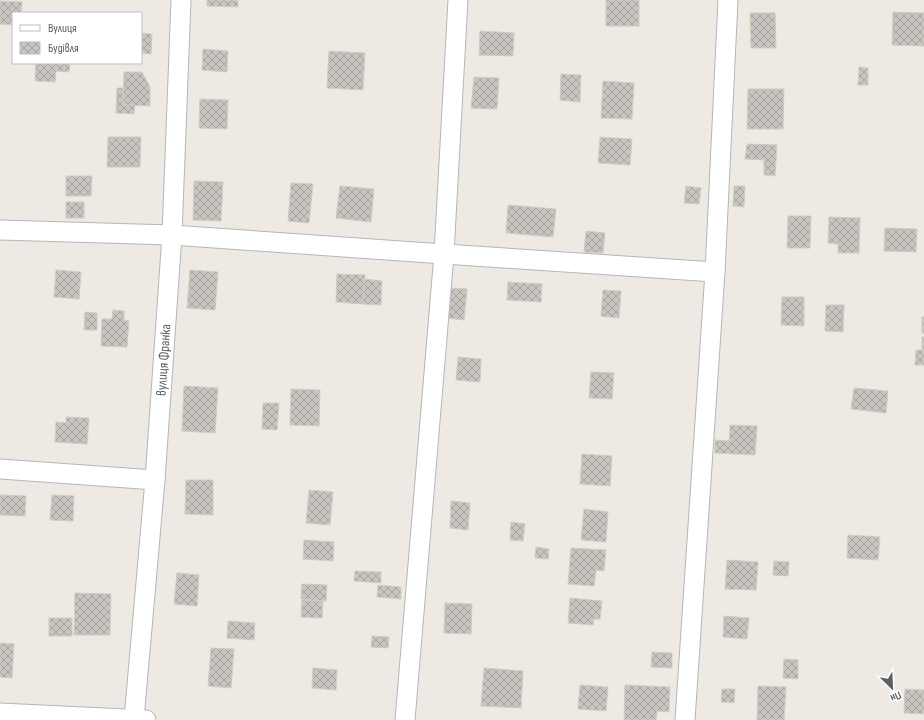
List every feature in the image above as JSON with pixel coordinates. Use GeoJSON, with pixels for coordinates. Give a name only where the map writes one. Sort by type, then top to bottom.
{"type":"FeatureCollection","features":[{"type":"Feature","properties":{"kind":"street","name":"вулиця Франка"},"geometry":{"type":"LineString","coordinates":[[140,720],[172,235],[181,0]]}},
{"type":"Feature","properties":{"kind":"street"},"geometry":{"type":"LineString","coordinates":[[405,720],[444,254],[458,0]]}},
{"type":"Feature","properties":{"kind":"street"},"geometry":{"type":"LineString","coordinates":[[685,720],[715,272],[728,0]]}},
{"type":"Feature","properties":{"kind":"street"},"geometry":{"type":"LineString","coordinates":[[0,230],[172,235],[715,272]]}},
{"type":"Feature","properties":{"kind":"street"},"geometry":{"type":"LineString","coordinates":[[0,469],[155,480]]}},
{"type":"Feature","properties":{"kind":"street"},"geometry":{"type":"LineString","coordinates":[[0,713],[140,720]]}},
{"type":"Feature","properties":{"kind":"building"},"geometry":{"type":"Polygon","coordinates":[[[207,0],[238,0],[238,7],[207,6],[207,0]]]}},
{"type":"Feature","properties":{"kind":"building"},"geometry":{"type":"Polygon","coordinates":[[[606,0],[639,0],[639,26],[606,26],[606,0]]]}},
{"type":"Feature","properties":{"kind":"building"},"geometry":{"type":"Polygon","coordinates":[[[0,1],[22,2],[21,12],[12,12],[12,25],[0,24],[0,1]]]}},
{"type":"Feature","properties":{"kind":"building"},"geometry":{"type":"Polygon","coordinates":[[[893,12],[924,13],[924,46],[892,45],[893,12]]]}},
{"type":"Feature","properties":{"kind":"building"},"geometry":{"type":"Polygon","coordinates":[[[750,13],[775,13],[776,48],[751,48],[750,13]]]}},
{"type":"Feature","properties":{"kind":"building"},"geometry":{"type":"Polygon","coordinates":[[[480,31],[514,33],[513,56],[479,55],[480,31]]]}},
{"type":"Feature","properties":{"kind":"building"},"geometry":{"type":"Polygon","coordinates":[[[142,33],[152,34],[151,54],[142,53],[142,33]]]}},
{"type":"Feature","properties":{"kind":"building"},"geometry":{"type":"Polygon","coordinates":[[[203,49],[228,51],[227,72],[202,70],[203,49]]]}},
{"type":"Feature","properties":{"kind":"building"},"geometry":{"type":"Polygon","coordinates":[[[329,51],[365,53],[363,90],[327,88],[329,51]]]}},
{"type":"Feature","properties":{"kind":"building"},"geometry":{"type":"Polygon","coordinates":[[[36,64],[70,64],[69,72],[56,71],[55,82],[35,81],[36,64]]]}},
{"type":"Feature","properties":{"kind":"building"},"geometry":{"type":"Polygon","coordinates":[[[859,67],[868,68],[868,85],[858,85],[859,67]]]}},
{"type":"Feature","properties":{"kind":"building"},"geometry":{"type":"Polygon","coordinates":[[[124,72],[142,72],[150,87],[150,106],[123,105],[124,72]]]}},
{"type":"Feature","properties":{"kind":"building"},"geometry":{"type":"Polygon","coordinates":[[[561,74],[581,75],[580,102],[560,100],[561,74]]]}},
{"type":"Feature","properties":{"kind":"building"},"geometry":{"type":"Polygon","coordinates":[[[474,77],[499,78],[497,109],[471,108],[474,77]]]}},
{"type":"Feature","properties":{"kind":"building"},"geometry":{"type":"Polygon","coordinates":[[[603,81],[634,83],[632,119],[601,118],[603,81]]]}},
{"type":"Feature","properties":{"kind":"building"},"geometry":{"type":"Polygon","coordinates":[[[117,88],[123,88],[123,105],[135,105],[134,114],[116,113],[117,88]]]}},
{"type":"Feature","properties":{"kind":"building"},"geometry":{"type":"Polygon","coordinates":[[[748,89],[784,89],[783,129],[747,129],[748,89]]]}},
{"type":"Feature","properties":{"kind":"building"},"geometry":{"type":"Polygon","coordinates":[[[200,99],[228,100],[227,129],[199,128],[200,99]]]}},
{"type":"Feature","properties":{"kind":"building"},"geometry":{"type":"Polygon","coordinates":[[[108,137],[141,137],[140,167],[107,167],[108,137]]]}},
{"type":"Feature","properties":{"kind":"building"},"geometry":{"type":"Polygon","coordinates":[[[600,137],[632,139],[630,165],[598,163],[600,137]]]}},
{"type":"Feature","properties":{"kind":"building"},"geometry":{"type":"Polygon","coordinates":[[[747,144],[777,145],[775,176],[764,175],[764,160],[745,159],[747,144]]]}},
{"type":"Feature","properties":{"kind":"building"},"geometry":{"type":"Polygon","coordinates":[[[66,176],[92,176],[91,196],[66,196],[66,176]]]}},
{"type":"Feature","properties":{"kind":"building"},"geometry":{"type":"Polygon","coordinates":[[[194,181],[223,182],[221,221],[193,220],[194,181]]]}},
{"type":"Feature","properties":{"kind":"building"},"geometry":{"type":"Polygon","coordinates":[[[291,183],[313,184],[309,223],[288,221],[291,183]]]}},
{"type":"Feature","properties":{"kind":"building"},"geometry":{"type":"Polygon","coordinates":[[[340,186],[374,189],[371,222],[336,218],[340,186]]]}},
{"type":"Feature","properties":{"kind":"building"},"geometry":{"type":"Polygon","coordinates":[[[686,186],[701,188],[699,204],[684,203],[686,186]]]}},
{"type":"Feature","properties":{"kind":"building"},"geometry":{"type":"Polygon","coordinates":[[[734,186],[745,186],[744,207],[733,206],[734,186]]]}},
{"type":"Feature","properties":{"kind":"building"},"geometry":{"type":"Polygon","coordinates":[[[66,202],[84,202],[84,218],[66,218],[66,202]]]}},
{"type":"Feature","properties":{"kind":"building"},"geometry":{"type":"Polygon","coordinates":[[[508,205],[556,209],[553,237],[506,233],[508,205]]]}},
{"type":"Feature","properties":{"kind":"building"},"geometry":{"type":"Polygon","coordinates":[[[788,216],[811,216],[810,248],[787,248],[788,216]]]}},
{"type":"Feature","properties":{"kind":"building"},"geometry":{"type":"Polygon","coordinates":[[[829,217],[860,218],[859,253],[838,253],[838,244],[828,243],[829,217]]]}},
{"type":"Feature","properties":{"kind":"building"},"geometry":{"type":"Polygon","coordinates":[[[885,228],[917,229],[916,252],[884,251],[885,228]]]}},
{"type":"Feature","properties":{"kind":"building"},"geometry":{"type":"Polygon","coordinates":[[[586,231],[605,233],[603,253],[584,252],[586,231]]]}},
{"type":"Feature","properties":{"kind":"building"},"geometry":{"type":"Polygon","coordinates":[[[56,270],[81,272],[79,299],[54,297],[56,270]]]}},
{"type":"Feature","properties":{"kind":"building"},"geometry":{"type":"Polygon","coordinates":[[[190,270],[218,272],[215,310],[187,308],[190,270]]]}},
{"type":"Feature","properties":{"kind":"building"},"geometry":{"type":"Polygon","coordinates":[[[337,274],[365,275],[363,304],[336,302],[337,274]]]}},
{"type":"Feature","properties":{"kind":"building"},"geometry":{"type":"Polygon","coordinates":[[[364,279],[382,281],[381,305],[363,304],[364,279]]]}},
{"type":"Feature","properties":{"kind":"building"},"geometry":{"type":"Polygon","coordinates":[[[508,282],[542,284],[541,302],[507,300],[508,282]]]}},
{"type":"Feature","properties":{"kind":"building"},"geometry":{"type":"Polygon","coordinates":[[[450,288],[467,289],[464,320],[447,318],[450,288]]]}},
{"type":"Feature","properties":{"kind":"building"},"geometry":{"type":"Polygon","coordinates":[[[603,290],[621,291],[619,318],[601,316],[603,290]]]}},
{"type":"Feature","properties":{"kind":"building"},"geometry":{"type":"Polygon","coordinates":[[[782,297],[804,297],[804,326],[781,325],[782,297]]]}},
{"type":"Feature","properties":{"kind":"building"},"geometry":{"type":"Polygon","coordinates":[[[826,305],[844,305],[843,332],[825,331],[826,305]]]}},
{"type":"Feature","properties":{"kind":"building"},"geometry":{"type":"Polygon","coordinates":[[[113,310],[124,311],[124,320],[129,321],[127,347],[101,346],[102,319],[112,319],[113,310]]]}},
{"type":"Feature","properties":{"kind":"building"},"geometry":{"type":"Polygon","coordinates":[[[85,312],[97,313],[97,330],[84,330],[85,312]]]}},
{"type":"Feature","properties":{"kind":"building"},"geometry":{"type":"Polygon","coordinates":[[[922,317],[924,317],[924,333],[922,333],[922,317]]]}},
{"type":"Feature","properties":{"kind":"building"},"geometry":{"type":"Polygon","coordinates":[[[922,337],[924,337],[924,350],[922,350],[922,337]]]}},
{"type":"Feature","properties":{"kind":"building"},"geometry":{"type":"Polygon","coordinates":[[[916,350],[924,350],[924,365],[915,365],[916,350]]]}},
{"type":"Feature","properties":{"kind":"building"},"geometry":{"type":"Polygon","coordinates":[[[458,357],[481,359],[480,382],[456,380],[458,357]]]}},
{"type":"Feature","properties":{"kind":"building"},"geometry":{"type":"Polygon","coordinates":[[[591,372],[614,373],[612,399],[589,398],[591,372]]]}},
{"type":"Feature","properties":{"kind":"building"},"geometry":{"type":"Polygon","coordinates":[[[184,386],[218,388],[215,433],[182,431],[184,386]]]}},
{"type":"Feature","properties":{"kind":"building"},"geometry":{"type":"Polygon","coordinates":[[[854,388],[888,391],[886,413],[851,409],[854,388]]]}},
{"type":"Feature","properties":{"kind":"building"},"geometry":{"type":"Polygon","coordinates":[[[291,389],[320,390],[319,426],[290,425],[291,389]]]}},
{"type":"Feature","properties":{"kind":"building"},"geometry":{"type":"Polygon","coordinates":[[[263,403],[279,403],[277,430],[262,429],[263,403]]]}},
{"type":"Feature","properties":{"kind":"building"},"geometry":{"type":"Polygon","coordinates":[[[66,417],[89,418],[87,444],[55,442],[56,422],[66,423],[66,417]]]}},
{"type":"Feature","properties":{"kind":"building"},"geometry":{"type":"Polygon","coordinates":[[[730,425],[757,426],[755,455],[715,453],[715,440],[729,441],[730,425]]]}},
{"type":"Feature","properties":{"kind":"building"},"geometry":{"type":"Polygon","coordinates":[[[582,454],[612,456],[610,486],[580,484],[582,454]]]}},
{"type":"Feature","properties":{"kind":"building"},"geometry":{"type":"Polygon","coordinates":[[[186,480],[213,480],[213,515],[185,514],[186,480]]]}},
{"type":"Feature","properties":{"kind":"building"},"geometry":{"type":"Polygon","coordinates":[[[309,490],[333,492],[330,525],[306,523],[309,490]]]}},
{"type":"Feature","properties":{"kind":"building"},"geometry":{"type":"Polygon","coordinates":[[[0,495],[26,496],[25,516],[0,515],[0,495]]]}},
{"type":"Feature","properties":{"kind":"building"},"geometry":{"type":"Polygon","coordinates":[[[52,495],[74,496],[73,521],[50,520],[52,495]]]}},
{"type":"Feature","properties":{"kind":"building"},"geometry":{"type":"Polygon","coordinates":[[[451,501],[470,503],[468,530],[450,528],[451,501]]]}},
{"type":"Feature","properties":{"kind":"building"},"geometry":{"type":"Polygon","coordinates":[[[584,509],[608,512],[606,542],[581,540],[584,509]]]}},
{"type":"Feature","properties":{"kind":"building"},"geometry":{"type":"Polygon","coordinates":[[[511,522],[525,524],[523,541],[510,540],[511,522]]]}},
{"type":"Feature","properties":{"kind":"building"},"geometry":{"type":"Polygon","coordinates":[[[848,535],[880,537],[878,560],[847,558],[848,535]]]}},
{"type":"Feature","properties":{"kind":"building"},"geometry":{"type":"Polygon","coordinates":[[[304,540],[334,542],[333,561],[303,559],[304,540]]]}},
{"type":"Feature","properties":{"kind":"building"},"geometry":{"type":"Polygon","coordinates":[[[536,547],[549,549],[548,559],[535,558],[536,547]]]}},
{"type":"Feature","properties":{"kind":"building"},"geometry":{"type":"Polygon","coordinates":[[[571,548],[606,550],[604,571],[596,570],[594,586],[568,584],[571,548]]]}},
{"type":"Feature","properties":{"kind":"building"},"geometry":{"type":"Polygon","coordinates":[[[727,560],[758,562],[756,590],[725,589],[727,560]]]}},
{"type":"Feature","properties":{"kind":"building"},"geometry":{"type":"Polygon","coordinates":[[[774,561],[789,562],[788,576],[773,575],[774,561]]]}},
{"type":"Feature","properties":{"kind":"building"},"geometry":{"type":"Polygon","coordinates":[[[355,571],[381,572],[381,583],[354,581],[355,571]]]}},
{"type":"Feature","properties":{"kind":"building"},"geometry":{"type":"Polygon","coordinates":[[[177,573],[199,575],[197,606],[174,604],[177,573]]]}},
{"type":"Feature","properties":{"kind":"building"},"geometry":{"type":"Polygon","coordinates":[[[302,584],[327,585],[326,601],[301,599],[302,584]]]}},
{"type":"Feature","properties":{"kind":"building"},"geometry":{"type":"Polygon","coordinates":[[[378,585],[401,587],[401,599],[377,597],[378,585]]]}},
{"type":"Feature","properties":{"kind":"building"},"geometry":{"type":"Polygon","coordinates":[[[75,593],[111,594],[110,635],[74,635],[75,593]]]}},
{"type":"Feature","properties":{"kind":"building"},"geometry":{"type":"Polygon","coordinates":[[[570,598],[602,601],[600,619],[594,619],[593,625],[568,623],[570,598]]]}},
{"type":"Feature","properties":{"kind":"building"},"geometry":{"type":"Polygon","coordinates":[[[302,600],[323,601],[322,618],[301,617],[302,600]]]}},
{"type":"Feature","properties":{"kind":"building"},"geometry":{"type":"Polygon","coordinates":[[[445,603],[472,604],[471,634],[444,633],[445,603]]]}},
{"type":"Feature","properties":{"kind":"building"},"geometry":{"type":"Polygon","coordinates":[[[724,616],[749,618],[747,639],[723,637],[724,616]]]}},
{"type":"Feature","properties":{"kind":"building"},"geometry":{"type":"Polygon","coordinates":[[[49,618],[72,618],[72,636],[49,636],[49,618]]]}},
{"type":"Feature","properties":{"kind":"building"},"geometry":{"type":"Polygon","coordinates":[[[228,621],[255,623],[254,640],[227,638],[228,621]]]}},
{"type":"Feature","properties":{"kind":"building"},"geometry":{"type":"Polygon","coordinates":[[[372,636],[389,637],[388,648],[371,647],[372,636]]]}},
{"type":"Feature","properties":{"kind":"building"},"geometry":{"type":"Polygon","coordinates":[[[0,643],[14,644],[12,678],[0,677],[0,643]]]}},
{"type":"Feature","properties":{"kind":"building"},"geometry":{"type":"Polygon","coordinates":[[[211,648],[234,649],[231,688],[208,686],[211,648]]]}},
{"type":"Feature","properties":{"kind":"building"},"geometry":{"type":"Polygon","coordinates":[[[652,652],[672,653],[672,668],[651,667],[652,652]]]}},
{"type":"Feature","properties":{"kind":"building"},"geometry":{"type":"Polygon","coordinates":[[[784,659],[798,660],[798,679],[783,678],[784,659]]]}},
{"type":"Feature","properties":{"kind":"building"},"geometry":{"type":"Polygon","coordinates":[[[313,668],[337,670],[336,690],[312,688],[313,668]]]}},
{"type":"Feature","properties":{"kind":"building"},"geometry":{"type":"Polygon","coordinates":[[[484,668],[523,671],[521,708],[481,706],[484,668]]]}},
{"type":"Feature","properties":{"kind":"building"},"geometry":{"type":"Polygon","coordinates":[[[580,685],[608,687],[606,711],[578,709],[580,685]]]}},
{"type":"Feature","properties":{"kind":"building"},"geometry":{"type":"Polygon","coordinates":[[[625,685],[670,687],[669,712],[657,711],[656,720],[624,720],[625,685]]]}},
{"type":"Feature","properties":{"kind":"building"},"geometry":{"type":"Polygon","coordinates":[[[758,686],[786,687],[784,720],[757,720],[758,686]]]}},
{"type":"Feature","properties":{"kind":"building"},"geometry":{"type":"Polygon","coordinates":[[[722,689],[735,689],[734,703],[721,702],[722,689]]]}},
{"type":"Feature","properties":{"kind":"building"},"geometry":{"type":"Polygon","coordinates":[[[905,689],[924,690],[924,714],[904,713],[905,689]]]}}]}
